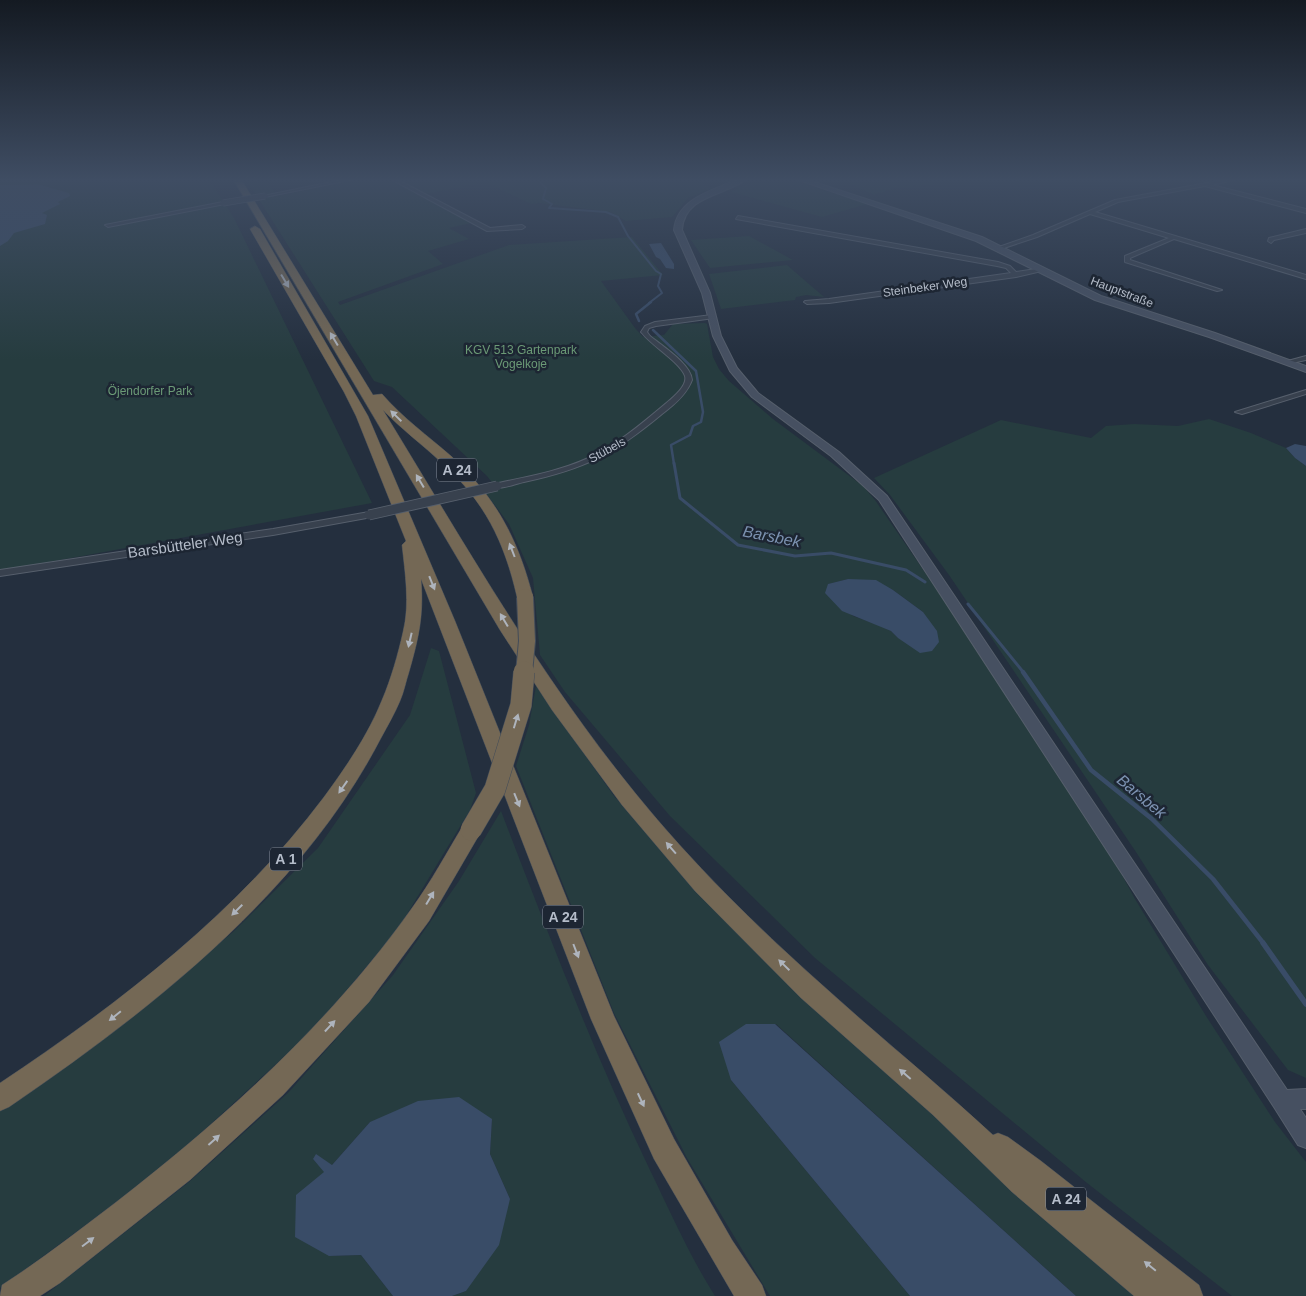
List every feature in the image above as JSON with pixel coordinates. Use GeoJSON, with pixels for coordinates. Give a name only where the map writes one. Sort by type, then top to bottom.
{"type":"FeatureCollection","features":[{"type":"Feature","properties":{"kind":"highway","name":"A 24"},"geometry":{"type":"LineString","coordinates":[[261,239],[350,392],[407,522],[603,1019],[664,1149],[722,1250],[751,1296]]}},
{"type":"Feature","properties":{"kind":"highway","name":"A 24"},"geometry":{"type":"LineString","coordinates":[[273,239],[509,630],[559,705],[629,800],[703,885],[781,962],[942,1106],[1022,1182],[1156,1296]]}},
{"type":"Feature","properties":{"kind":"highway","name":"A 24"},"geometry":{"type":"LineString","coordinates":[[13,1296],[49,1272],[180,1170],[274,1086],[360,994],[421,914],[495,789],[522,705],[527,641],[525,597],[520,573],[502,525],[483,497],[447,460],[393,413],[351,368]]}},
{"type":"Feature","properties":{"kind":"highway","name":"A 1"},"geometry":{"type":"LineString","coordinates":[[0,1098],[96,1031],[196,949],[272,874],[335,798],[352,773],[380,722],[394,692],[405,661],[412,631],[415,602],[407,522]]}},
{"type":"Feature","properties":{"kind":"highway","name":"A 24"},"geometry":{"type":"LineString","coordinates":[[942,1106],[1031,1171],[1188,1296]]}},
{"type":"Feature","properties":{"kind":"main road"},"geometry":{"type":"LineString","coordinates":[[682,239],[706,293],[723,353],[732,369],[746,386],[776,412],[836,454],[883,498],[1306,1137]]}},
{"type":"Feature","properties":{"kind":"main road","name":"Hauptstraße"},"geometry":{"type":"LineString","coordinates":[[977,239],[999,248],[1098,298],[1306,369]]}},
{"type":"Feature","properties":{"kind":"main road"},"geometry":{"type":"LineString","coordinates":[[1280,1100],[1306,1099]]}},
{"type":"Feature","properties":{"kind":"street"},"geometry":{"type":"LineString","coordinates":[[859,239],[998,264],[1008,267],[1016,274]]}},
{"type":"Feature","properties":{"kind":"street"},"geometry":{"type":"LineString","coordinates":[[999,248],[1025,239]]}},
{"type":"Feature","properties":{"kind":"street"},"geometry":{"type":"LineString","coordinates":[[1169,239],[1127,257],[1127,261],[1219,290]]}},
{"type":"Feature","properties":{"kind":"street"},"geometry":{"type":"LineString","coordinates":[[1178,239],[1306,277]]}},
{"type":"Feature","properties":{"kind":"street","name":"Steinbeker Weg"},"geometry":{"type":"LineString","coordinates":[[807,302],[829,301],[1043,270]]}},
{"type":"Feature","properties":{"kind":"street","name":"Stübels"},"geometry":{"type":"LineString","coordinates":[[370,515],[574,467],[598,457],[642,429],[673,401],[686,386],[689,376],[648,337],[644,332],[647,327],[655,324],[712,317]]}},
{"type":"Feature","properties":{"kind":"street"},"geometry":{"type":"LineString","coordinates":[[1287,362],[1306,358]]}},
{"type":"Feature","properties":{"kind":"street"},"geometry":{"type":"LineString","coordinates":[[1239,412],[1306,392]]}},
{"type":"Feature","properties":{"kind":"street","name":"Barsbütteler Weg"},"geometry":{"type":"LineString","coordinates":[[0,573],[273,532],[370,515]]}},
{"type":"Feature","properties":{"kind":"green space","name":"Öjendorfer Park"},"geometry":{"type":"Polygon","coordinates":[[[0,239],[244,239],[372,503],[0,571],[0,239]]]}},
{"type":"Feature","properties":{"kind":"green space","name":"KGV 513 Gartenpark Vogelkoje"},"geometry":{"type":"Polygon","coordinates":[[[284,239],[467,239],[428,251],[443,264],[338,302],[340,305],[509,245],[594,239],[634,239],[663,275],[601,281],[635,328],[643,337],[664,335],[673,324],[707,324],[713,357],[719,369],[729,381],[773,419],[863,486],[875,500],[993,671],[1091,818],[1135,899],[1206,1016],[1275,1122],[1306,1162],[1306,1296],[1232,1296],[1087,1183],[815,958],[670,816],[565,692],[540,655],[533,578],[509,524],[485,492],[497,489],[487,476],[392,387],[374,381],[284,239]],[[848,579],[829,584],[853,616],[881,626],[891,631],[898,638],[923,612],[893,590],[848,579]]]}},
{"type":"Feature","properties":{"kind":"green space"},"geometry":{"type":"Polygon","coordinates":[[[755,239],[793,260],[710,268],[691,240],[755,239]]]}},
{"type":"Feature","properties":{"kind":"green space"},"geometry":{"type":"Polygon","coordinates":[[[787,265],[824,297],[806,295],[796,297],[795,300],[721,309],[709,274],[787,265]]]}},
{"type":"Feature","properties":{"kind":"green space"},"geometry":{"type":"Polygon","coordinates":[[[1209,419],[1251,433],[1286,448],[1306,466],[1306,1078],[1288,1070],[1208,965],[1136,852],[949,575],[890,495],[874,478],[1001,420],[1091,438],[1106,426],[1134,424],[1178,426],[1209,419]]]}},
{"type":"Feature","properties":{"kind":"green space"},"geometry":{"type":"Polygon","coordinates":[[[431,648],[439,651],[476,793],[470,810],[398,929],[314,1029],[163,1168],[0,1288],[0,1108],[165,988],[233,932],[318,848],[410,715],[431,648]]]}},
{"type":"Feature","properties":{"kind":"green space"},"geometry":{"type":"Polygon","coordinates":[[[536,686],[614,796],[666,856],[762,958],[970,1148],[1148,1296],[1076,1296],[776,1024],[731,1080],[910,1296],[770,1296],[687,1158],[614,1013],[516,766],[529,725],[536,686]]]}},
{"type":"Feature","properties":{"kind":"green space"},"geometry":{"type":"Polygon","coordinates":[[[501,811],[553,946],[628,1124],[680,1233],[715,1296],[452,1296],[466,1291],[510,1199],[490,1154],[492,1119],[370,1122],[332,1165],[313,1159],[324,1171],[329,1256],[361,1255],[393,1296],[44,1296],[189,1182],[288,1093],[393,975],[459,881],[501,811]]]}},
{"type":"Feature","properties":{"kind":"water"},"geometry":{"type":"Polygon","coordinates":[[[0,239],[9,239],[8,241],[0,246],[0,239]]]}},
{"type":"Feature","properties":{"kind":"water"},"geometry":{"type":"Polygon","coordinates":[[[661,243],[674,264],[674,269],[666,268],[660,259],[656,257],[649,244],[661,243]]]}},
{"type":"Feature","properties":{"kind":"water"},"geometry":{"type":"Polygon","coordinates":[[[1295,444],[1306,446],[1306,466],[1286,448],[1295,444]]]}},
{"type":"Feature","properties":{"kind":"water"},"geometry":{"type":"Polygon","coordinates":[[[848,579],[876,580],[893,590],[923,612],[937,631],[939,642],[932,651],[920,653],[891,631],[842,611],[825,593],[828,584],[848,579]]]}},
{"type":"Feature","properties":{"kind":"water"},"geometry":{"type":"Polygon","coordinates":[[[746,1024],[775,1024],[1076,1296],[910,1296],[731,1080],[719,1042],[746,1024]]]}},
{"type":"Feature","properties":{"kind":"water"},"geometry":{"type":"Polygon","coordinates":[[[459,1097],[492,1119],[490,1154],[510,1199],[499,1245],[466,1291],[452,1296],[393,1296],[361,1255],[329,1256],[295,1237],[296,1195],[324,1172],[313,1159],[316,1154],[332,1165],[370,1122],[418,1101],[459,1097]]]}},
{"type":"Feature","properties":{"kind":"waterway","name":"Barsbek"},"geometry":{"type":"LineString","coordinates":[[631,239],[656,271],[661,274],[658,286],[662,293],[649,303]]}},
{"type":"Feature","properties":{"kind":"waterway","name":"Barsbek"},"geometry":{"type":"LineString","coordinates":[[639,321],[636,314],[651,302]]}},
{"type":"Feature","properties":{"kind":"waterway","name":"Barsbek"},"geometry":{"type":"LineString","coordinates":[[653,330],[696,371],[703,412],[701,422],[693,426],[690,435],[671,445],[674,464]]}},
{"type":"Feature","properties":{"kind":"waterway","name":"Barsbek"},"geometry":{"type":"LineString","coordinates":[[674,463],[680,498],[738,545],[795,556],[831,553],[906,570],[925,582]]}},
{"type":"Feature","properties":{"kind":"waterway","name":"Barsbek"},"geometry":{"type":"LineString","coordinates":[[968,604],[1024,673]]}},
{"type":"Feature","properties":{"kind":"waterway","name":"Barsbek"},"geometry":{"type":"LineString","coordinates":[[1023,672],[1091,770],[1152,819],[1213,879],[1264,944]]}},
{"type":"Feature","properties":{"kind":"waterway","name":"Barsbek"},"geometry":{"type":"LineString","coordinates":[[1263,943],[1306,1004]]}}]}
